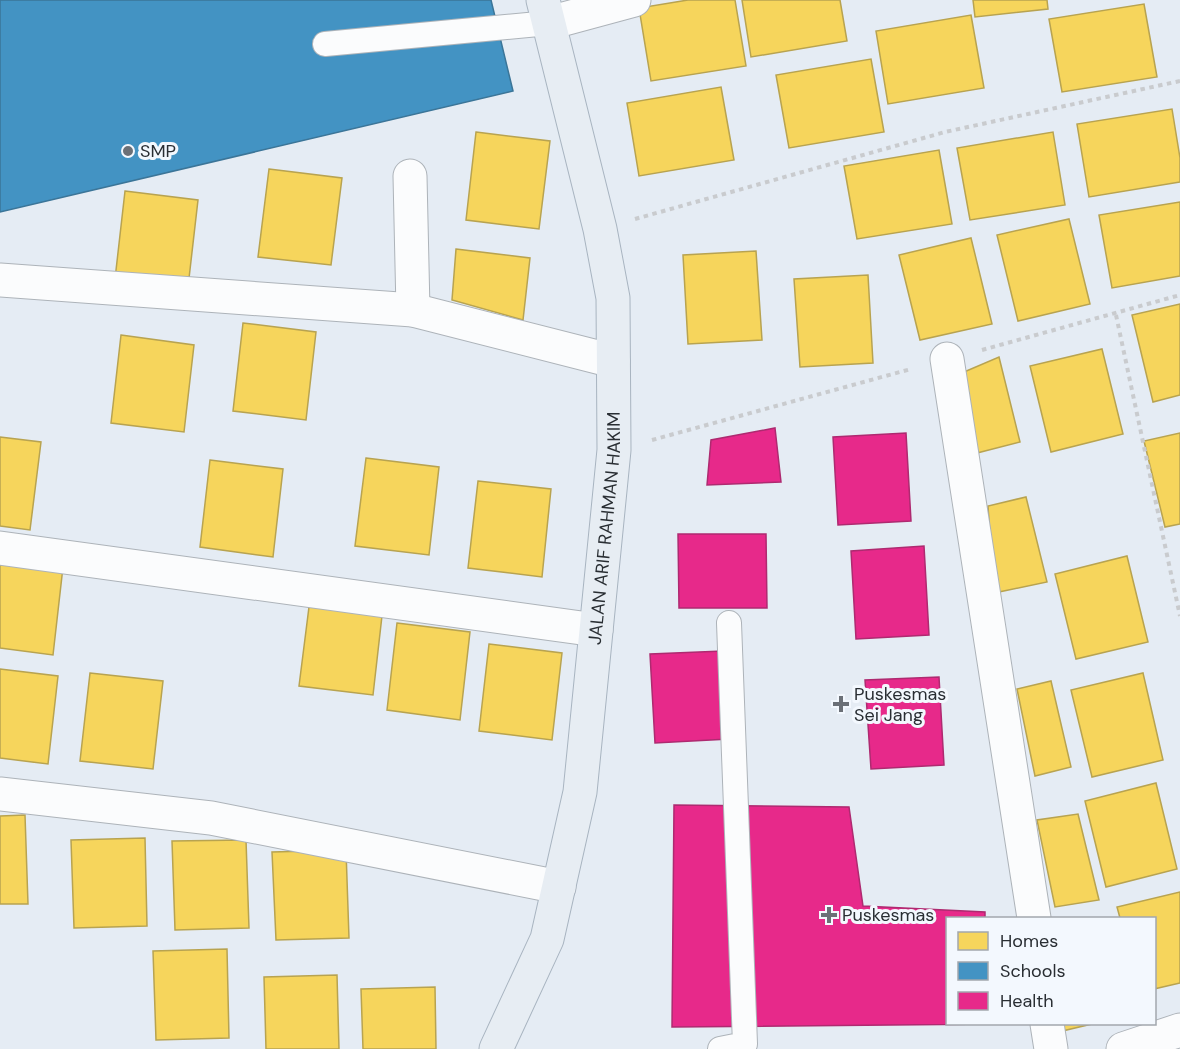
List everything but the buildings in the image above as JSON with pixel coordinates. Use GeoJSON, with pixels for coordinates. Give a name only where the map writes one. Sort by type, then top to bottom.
{"type":"FeatureCollection","features":[{"type":"Feature","properties":{"kind":"main road","name":"JALAN ARIF RAHMAN HAKIM"},"geometry":{"type":"LineString","coordinates":[[496,1049],[547,939],[580,792],[614,450],[613,298],[600,229],[546,11]]}},
{"type":"Feature","properties":{"kind":"street"},"geometry":{"type":"LineString","coordinates":[[546,11],[634,0]]}},
{"type":"Feature","properties":{"kind":"street"},"geometry":{"type":"LineString","coordinates":[[410,176],[413,310]]}},
{"type":"Feature","properties":{"kind":"street"},"geometry":{"type":"LineString","coordinates":[[0,280],[413,310],[613,361]]}},
{"type":"Feature","properties":{"kind":"street"},"geometry":{"type":"LineString","coordinates":[[947,359],[1034,917]]}},
{"type":"Feature","properties":{"kind":"street"},"geometry":{"type":"LineString","coordinates":[[0,548],[596,630]]}},
{"type":"Feature","properties":{"kind":"street"},"geometry":{"type":"LineString","coordinates":[[0,794],[212,818],[559,887]]}},
{"type":"Feature","properties":{"kind":"street"},"geometry":{"type":"LineString","coordinates":[[1047,1025],[1051,1049]]}},
{"type":"Feature","properties":{"kind":"street"},"geometry":{"type":"LineString","coordinates":[[1123,1049],[1180,1030]]}},
{"type":"Feature","properties":{"kind":"lane"},"geometry":{"type":"LineString","coordinates":[[325,44],[546,11]]}},
{"type":"Feature","properties":{"kind":"lane"},"geometry":{"type":"LineString","coordinates":[[720,1049],[746,1044],[729,623]]}},
{"type":"Feature","properties":{"kind":"path"},"geometry":{"type":"LineString","coordinates":[[600,229],[945,132],[1180,81]]}},
{"type":"Feature","properties":{"kind":"path"},"geometry":{"type":"LineString","coordinates":[[614,450],[1116,315],[1180,295]]}},
{"type":"Feature","properties":{"kind":"path"},"geometry":{"type":"LineString","coordinates":[[1116,315],[1180,616]]}},
{"type":"Feature","properties":{"kind":"place","name":"SMP"},"geometry":{"type":"Point","coordinates":[128,151]}},
{"type":"Feature","properties":{"kind":"place","name":"Puskesmas Sei Jang"},"geometry":{"type":"Point","coordinates":[841,704]}},
{"type":"Feature","properties":{"kind":"place","name":"Puskesmas"},"geometry":{"type":"Point","coordinates":[829,915]}}]}
